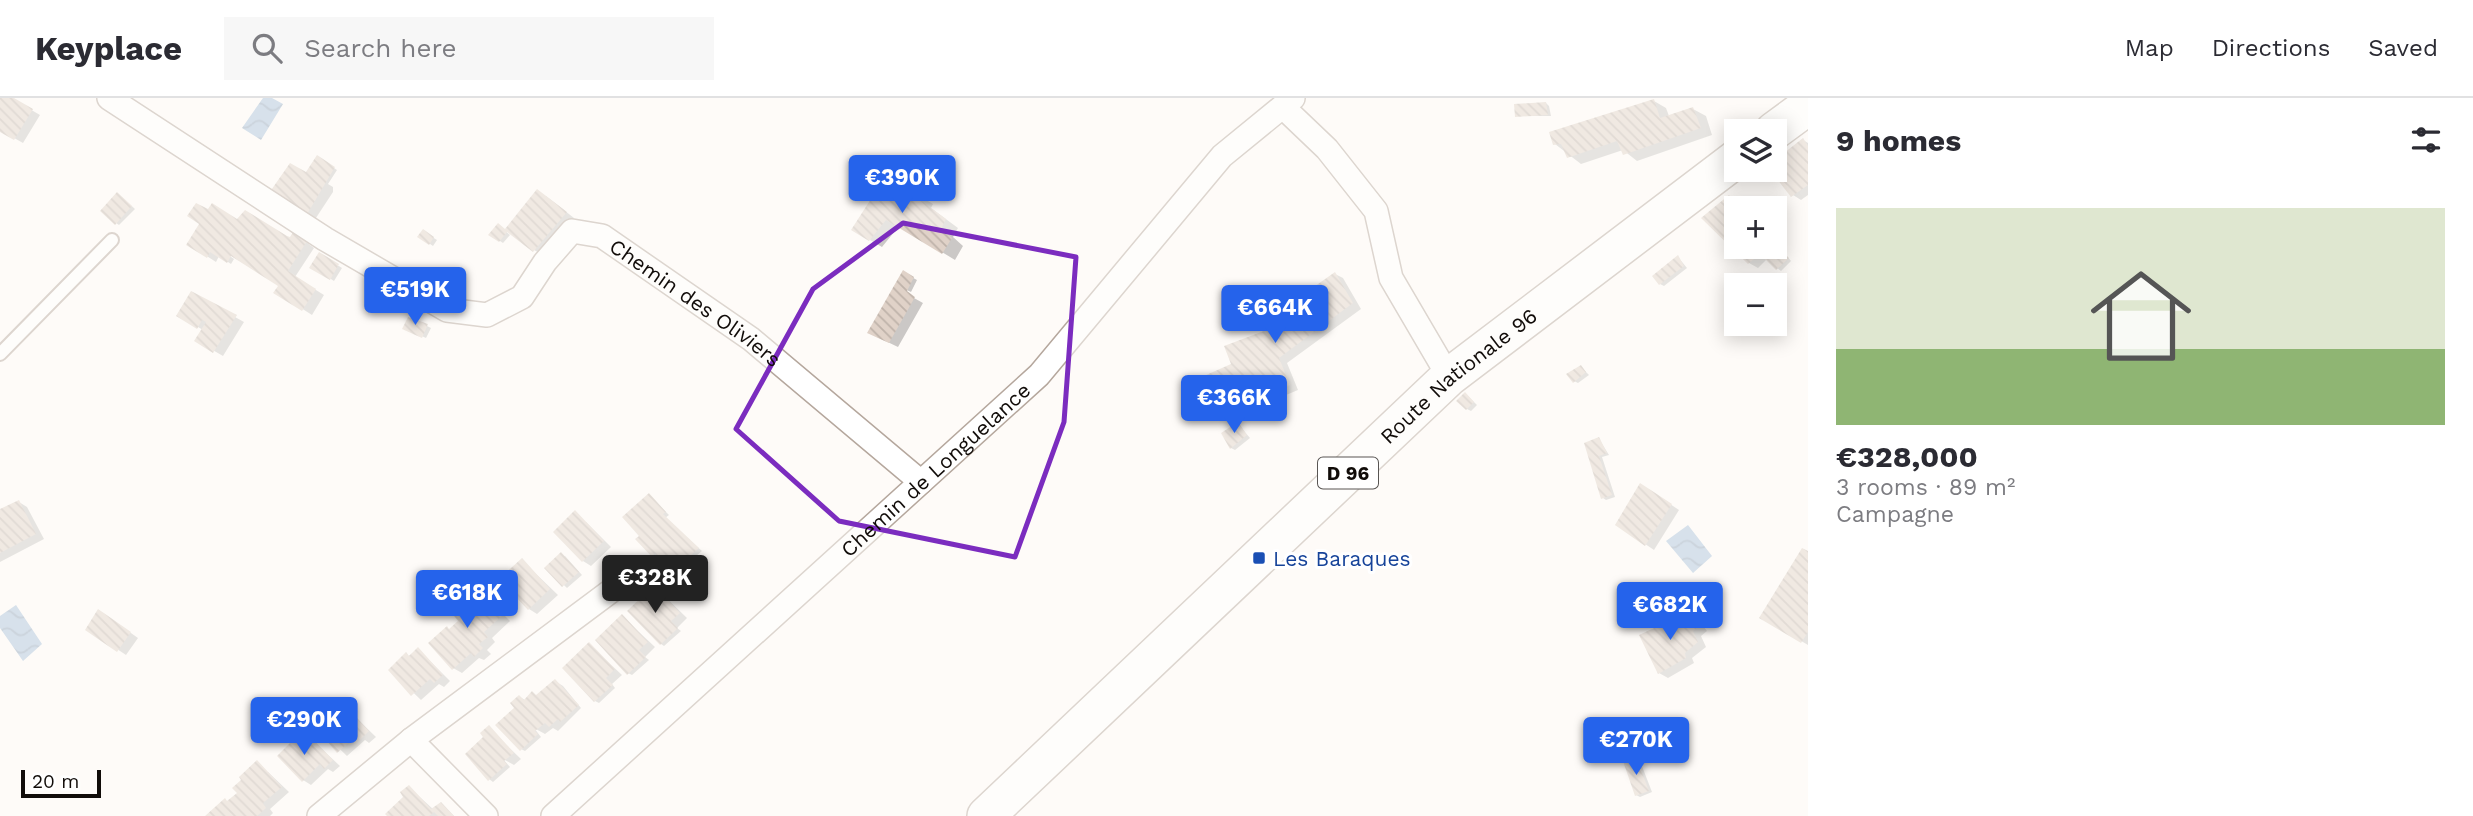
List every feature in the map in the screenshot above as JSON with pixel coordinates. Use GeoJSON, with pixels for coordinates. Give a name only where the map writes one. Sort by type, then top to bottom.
{"type":"FeatureCollection","features":[{"type":"Feature","properties":{"kind":"main road"},"geometry":{"type":"LineString","coordinates":[[1787,121],[1808,106]]}},
{"type":"Feature","properties":{"kind":"main road","name":"Route Nationale 96"},"geometry":{"type":"LineString","coordinates":[[986,816],[1449,377],[1724,168]]}},
{"type":"Feature","properties":{"kind":"street","name":"Chemin des Oliviers"},"geometry":{"type":"LineString","coordinates":[[108,98],[325,239],[447,310],[487,315],[522,297],[545,262],[572,231],[602,236],[751,339],[921,482]]}},
{"type":"Feature","properties":{"kind":"street","name":"Chemin de Longuelance"},"geometry":{"type":"LineString","coordinates":[[553,816],[1039,375],[1222,156],[1288,103]]}},
{"type":"Feature","properties":{"kind":"street"},"geometry":{"type":"LineString","coordinates":[[1288,103],[1376,211],[1391,278],[1449,377]]}},
{"type":"Feature","properties":{"kind":"street"},"geometry":{"type":"LineString","coordinates":[[319,816],[411,740],[639,570]]}},
{"type":"Feature","properties":{"kind":"street"},"geometry":{"type":"LineString","coordinates":[[411,740],[486,816]]}},
{"type":"Feature","properties":{"kind":"lane"},"geometry":{"type":"LineString","coordinates":[[0,354],[112,240]]}},
{"type":"Feature","properties":{"kind":"highlighted area"},"geometry":{"type":"Polygon","coordinates":[[[903,223],[1076,257],[1064,422],[1015,557],[839,521],[736,429],[813,289],[903,223]]]}},
{"type":"Feature","properties":{"kind":"water"},"geometry":{"type":"Polygon","coordinates":[[[263,98],[272,98],[283,104],[261,140],[242,128],[263,98]]]}},
{"type":"Feature","properties":{"kind":"water"},"geometry":{"type":"Polygon","coordinates":[[[1688,525],[1712,556],[1693,573],[1666,541],[1688,525]]]}},
{"type":"Feature","properties":{"kind":"water"},"geometry":{"type":"Polygon","coordinates":[[[16,605],[42,644],[23,661],[0,628],[0,616],[16,605]]]}},
{"type":"Feature","properties":{"kind":"building"},"geometry":{"type":"Polygon","coordinates":[[[0,98],[14,98],[33,109],[14,140],[0,132],[0,98]]]}},
{"type":"Feature","properties":{"kind":"building"},"geometry":{"type":"Polygon","coordinates":[[[1654,99],[1660,118],[1693,107],[1701,128],[1623,155],[1617,141],[1567,158],[1561,144],[1553,145],[1549,132],[1654,99]]]}},
{"type":"Feature","properties":{"kind":"building"},"geometry":{"type":"Polygon","coordinates":[[[1546,102],[1548,115],[1515,117],[1514,104],[1546,102]]]}},
{"type":"Feature","properties":{"kind":"building"},"geometry":{"type":"Polygon","coordinates":[[[1803,138],[1808,146],[1808,185],[1791,197],[1779,182],[1787,182],[1787,151],[1803,138]]]}},
{"type":"Feature","properties":{"kind":"building"},"geometry":{"type":"Polygon","coordinates":[[[317,155],[335,167],[303,221],[267,196],[290,163],[306,172],[317,155]]]}},
{"type":"Feature","properties":{"kind":"building"},"geometry":{"type":"Polygon","coordinates":[[[887,174],[921,195],[919,199],[946,219],[941,229],[952,238],[942,254],[886,220],[869,241],[851,230],[887,174]]]}},
{"type":"Feature","properties":{"kind":"building"},"geometry":{"type":"Polygon","coordinates":[[[537,189],[567,212],[533,252],[507,232],[499,242],[488,235],[498,223],[505,229],[537,189]]]}},
{"type":"Feature","properties":{"kind":"building"},"geometry":{"type":"Polygon","coordinates":[[[117,192],[132,206],[115,225],[100,211],[117,192]]]}},
{"type":"Feature","properties":{"kind":"building"},"geometry":{"type":"Polygon","coordinates":[[[1724,199],[1724,241],[1701,218],[1724,199]]]}},
{"type":"Feature","properties":{"kind":"building"},"geometry":{"type":"Polygon","coordinates":[[[196,203],[208,209],[212,203],[237,219],[245,210],[287,236],[290,237],[293,232],[307,241],[288,271],[316,289],[302,311],[273,293],[278,286],[231,256],[227,263],[210,252],[207,258],[186,245],[199,224],[187,216],[196,203]]]}},
{"type":"Feature","properties":{"kind":"building"},"geometry":{"type":"Polygon","coordinates":[[[423,229],[434,237],[429,245],[417,237],[423,229]]]}},
{"type":"Feature","properties":{"kind":"building"},"geometry":{"type":"Polygon","coordinates":[[[319,252],[339,264],[330,280],[309,268],[319,252]]]}},
{"type":"Feature","properties":{"kind":"building"},"geometry":{"type":"Polygon","coordinates":[[[1678,255],[1684,266],[1659,285],[1652,276],[1678,255]]]}},
{"type":"Feature","properties":{"kind":"building"},"geometry":{"type":"Polygon","coordinates":[[[1787,256],[1789,258],[1776,270],[1765,259],[1787,259],[1787,256]]]}},
{"type":"Feature","properties":{"kind":"building"},"geometry":{"type":"Polygon","coordinates":[[[903,270],[914,277],[907,291],[915,297],[889,343],[867,333],[903,270]]]}},
{"type":"Feature","properties":{"kind":"building"},"geometry":{"type":"Polygon","coordinates":[[[1335,272],[1353,303],[1279,358],[1290,385],[1236,408],[1227,387],[1202,397],[1195,380],[1231,364],[1224,346],[1272,328],[1267,320],[1335,272]]]}},
{"type":"Feature","properties":{"kind":"building"},"geometry":{"type":"Polygon","coordinates":[[[191,291],[237,315],[213,353],[194,341],[206,322],[202,320],[197,329],[176,316],[191,291]]]}},
{"type":"Feature","properties":{"kind":"building"},"geometry":{"type":"Polygon","coordinates":[[[408,317],[428,324],[422,338],[402,329],[408,317]]]}},
{"type":"Feature","properties":{"kind":"building"},"geometry":{"type":"Polygon","coordinates":[[[1581,365],[1586,372],[1573,383],[1566,374],[1581,365]]]}},
{"type":"Feature","properties":{"kind":"building"},"geometry":{"type":"Polygon","coordinates":[[[1465,392],[1474,402],[1466,410],[1456,401],[1465,392]]]}},
{"type":"Feature","properties":{"kind":"building"},"geometry":{"type":"Polygon","coordinates":[[[1238,422],[1247,435],[1230,449],[1221,433],[1238,422]]]}},
{"type":"Feature","properties":{"kind":"building"},"geometry":{"type":"Polygon","coordinates":[[[1599,437],[1607,453],[1599,456],[1612,495],[1601,499],[1584,443],[1599,437]]]}},
{"type":"Feature","properties":{"kind":"building"},"geometry":{"type":"Polygon","coordinates":[[[1640,483],[1672,504],[1645,546],[1615,525],[1640,483]]]}},
{"type":"Feature","properties":{"kind":"building"},"geometry":{"type":"Polygon","coordinates":[[[649,493],[666,512],[663,514],[699,548],[672,572],[655,553],[652,557],[635,539],[639,536],[622,517],[649,493]]]}},
{"type":"Feature","properties":{"kind":"building"},"geometry":{"type":"Polygon","coordinates":[[[19,500],[36,534],[0,553],[0,509],[19,500]]]}},
{"type":"Feature","properties":{"kind":"building"},"geometry":{"type":"Polygon","coordinates":[[[575,510],[604,541],[582,562],[553,532],[575,510]]]}},
{"type":"Feature","properties":{"kind":"building"},"geometry":{"type":"Polygon","coordinates":[[[1802,548],[1808,551],[1808,632],[1801,643],[1759,618],[1802,548]]]}},
{"type":"Feature","properties":{"kind":"building"},"geometry":{"type":"Polygon","coordinates":[[[561,552],[579,572],[562,587],[544,568],[561,552]]]}},
{"type":"Feature","properties":{"kind":"building"},"geometry":{"type":"Polygon","coordinates":[[[522,558],[550,589],[528,610],[499,579],[522,558]]]}},
{"type":"Feature","properties":{"kind":"building"},"geometry":{"type":"Polygon","coordinates":[[[654,585],[680,613],[671,621],[678,628],[660,645],[627,611],[654,585]]]}},
{"type":"Feature","properties":{"kind":"building"},"geometry":{"type":"Polygon","coordinates":[[[479,588],[503,615],[484,632],[488,637],[479,644],[483,648],[474,657],[471,653],[452,670],[428,643],[447,626],[449,629],[458,621],[454,616],[463,608],[460,606],[479,588]]]}},
{"type":"Feature","properties":{"kind":"building"},"geometry":{"type":"Polygon","coordinates":[[[98,609],[131,632],[117,652],[85,630],[98,609]]]}},
{"type":"Feature","properties":{"kind":"building"},"geometry":{"type":"Polygon","coordinates":[[[1689,612],[1699,626],[1693,631],[1698,642],[1685,653],[1686,658],[1658,674],[1639,635],[1689,612]]]}},
{"type":"Feature","properties":{"kind":"building"},"geometry":{"type":"Polygon","coordinates":[[[622,614],[648,642],[639,650],[646,657],[627,675],[595,640],[622,614]]]}},
{"type":"Feature","properties":{"kind":"building"},"geometry":{"type":"Polygon","coordinates":[[[589,642],[615,669],[606,678],[613,685],[594,702],[562,668],[589,642]]]}},
{"type":"Feature","properties":{"kind":"building"},"geometry":{"type":"Polygon","coordinates":[[[418,647],[443,675],[434,683],[430,679],[411,696],[388,670],[406,652],[409,656],[418,647]]]}},
{"type":"Feature","properties":{"kind":"building"},"geometry":{"type":"Polygon","coordinates":[[[555,679],[579,705],[560,722],[558,719],[549,727],[545,723],[535,731],[538,734],[520,751],[495,725],[514,708],[510,703],[519,695],[524,700],[532,691],[536,695],[555,679]]]}},
{"type":"Feature","properties":{"kind":"building"},"geometry":{"type":"Polygon","coordinates":[[[344,704],[369,731],[360,740],[356,736],[337,753],[314,726],[344,704]]]}},
{"type":"Feature","properties":{"kind":"building"},"geometry":{"type":"Polygon","coordinates":[[[489,725],[514,753],[504,761],[507,764],[488,781],[465,754],[483,737],[480,733],[489,725]]]}},
{"type":"Feature","properties":{"kind":"building"},"geometry":{"type":"Polygon","coordinates":[[[307,733],[333,760],[324,769],[320,764],[302,782],[277,756],[295,738],[298,741],[307,733]]]}},
{"type":"Feature","properties":{"kind":"building"},"geometry":{"type":"Polygon","coordinates":[[[1636,757],[1649,791],[1635,796],[1623,761],[1636,757]]]}},
{"type":"Feature","properties":{"kind":"building"},"geometry":{"type":"Polygon","coordinates":[[[257,760],[282,787],[263,803],[266,808],[257,816],[205,816],[225,798],[227,801],[237,793],[232,788],[241,780],[239,777],[257,760]]]}},
{"type":"Feature","properties":{"kind":"building"},"geometry":{"type":"Polygon","coordinates":[[[409,785],[431,809],[441,802],[454,816],[438,816],[434,812],[429,816],[387,816],[385,814],[403,797],[400,792],[409,785]]]}},
{"type":"Feature","properties":{"kind":"place","name":"Les Baraques"},"geometry":{"type":"Point","coordinates":[1259,558]}}]}
